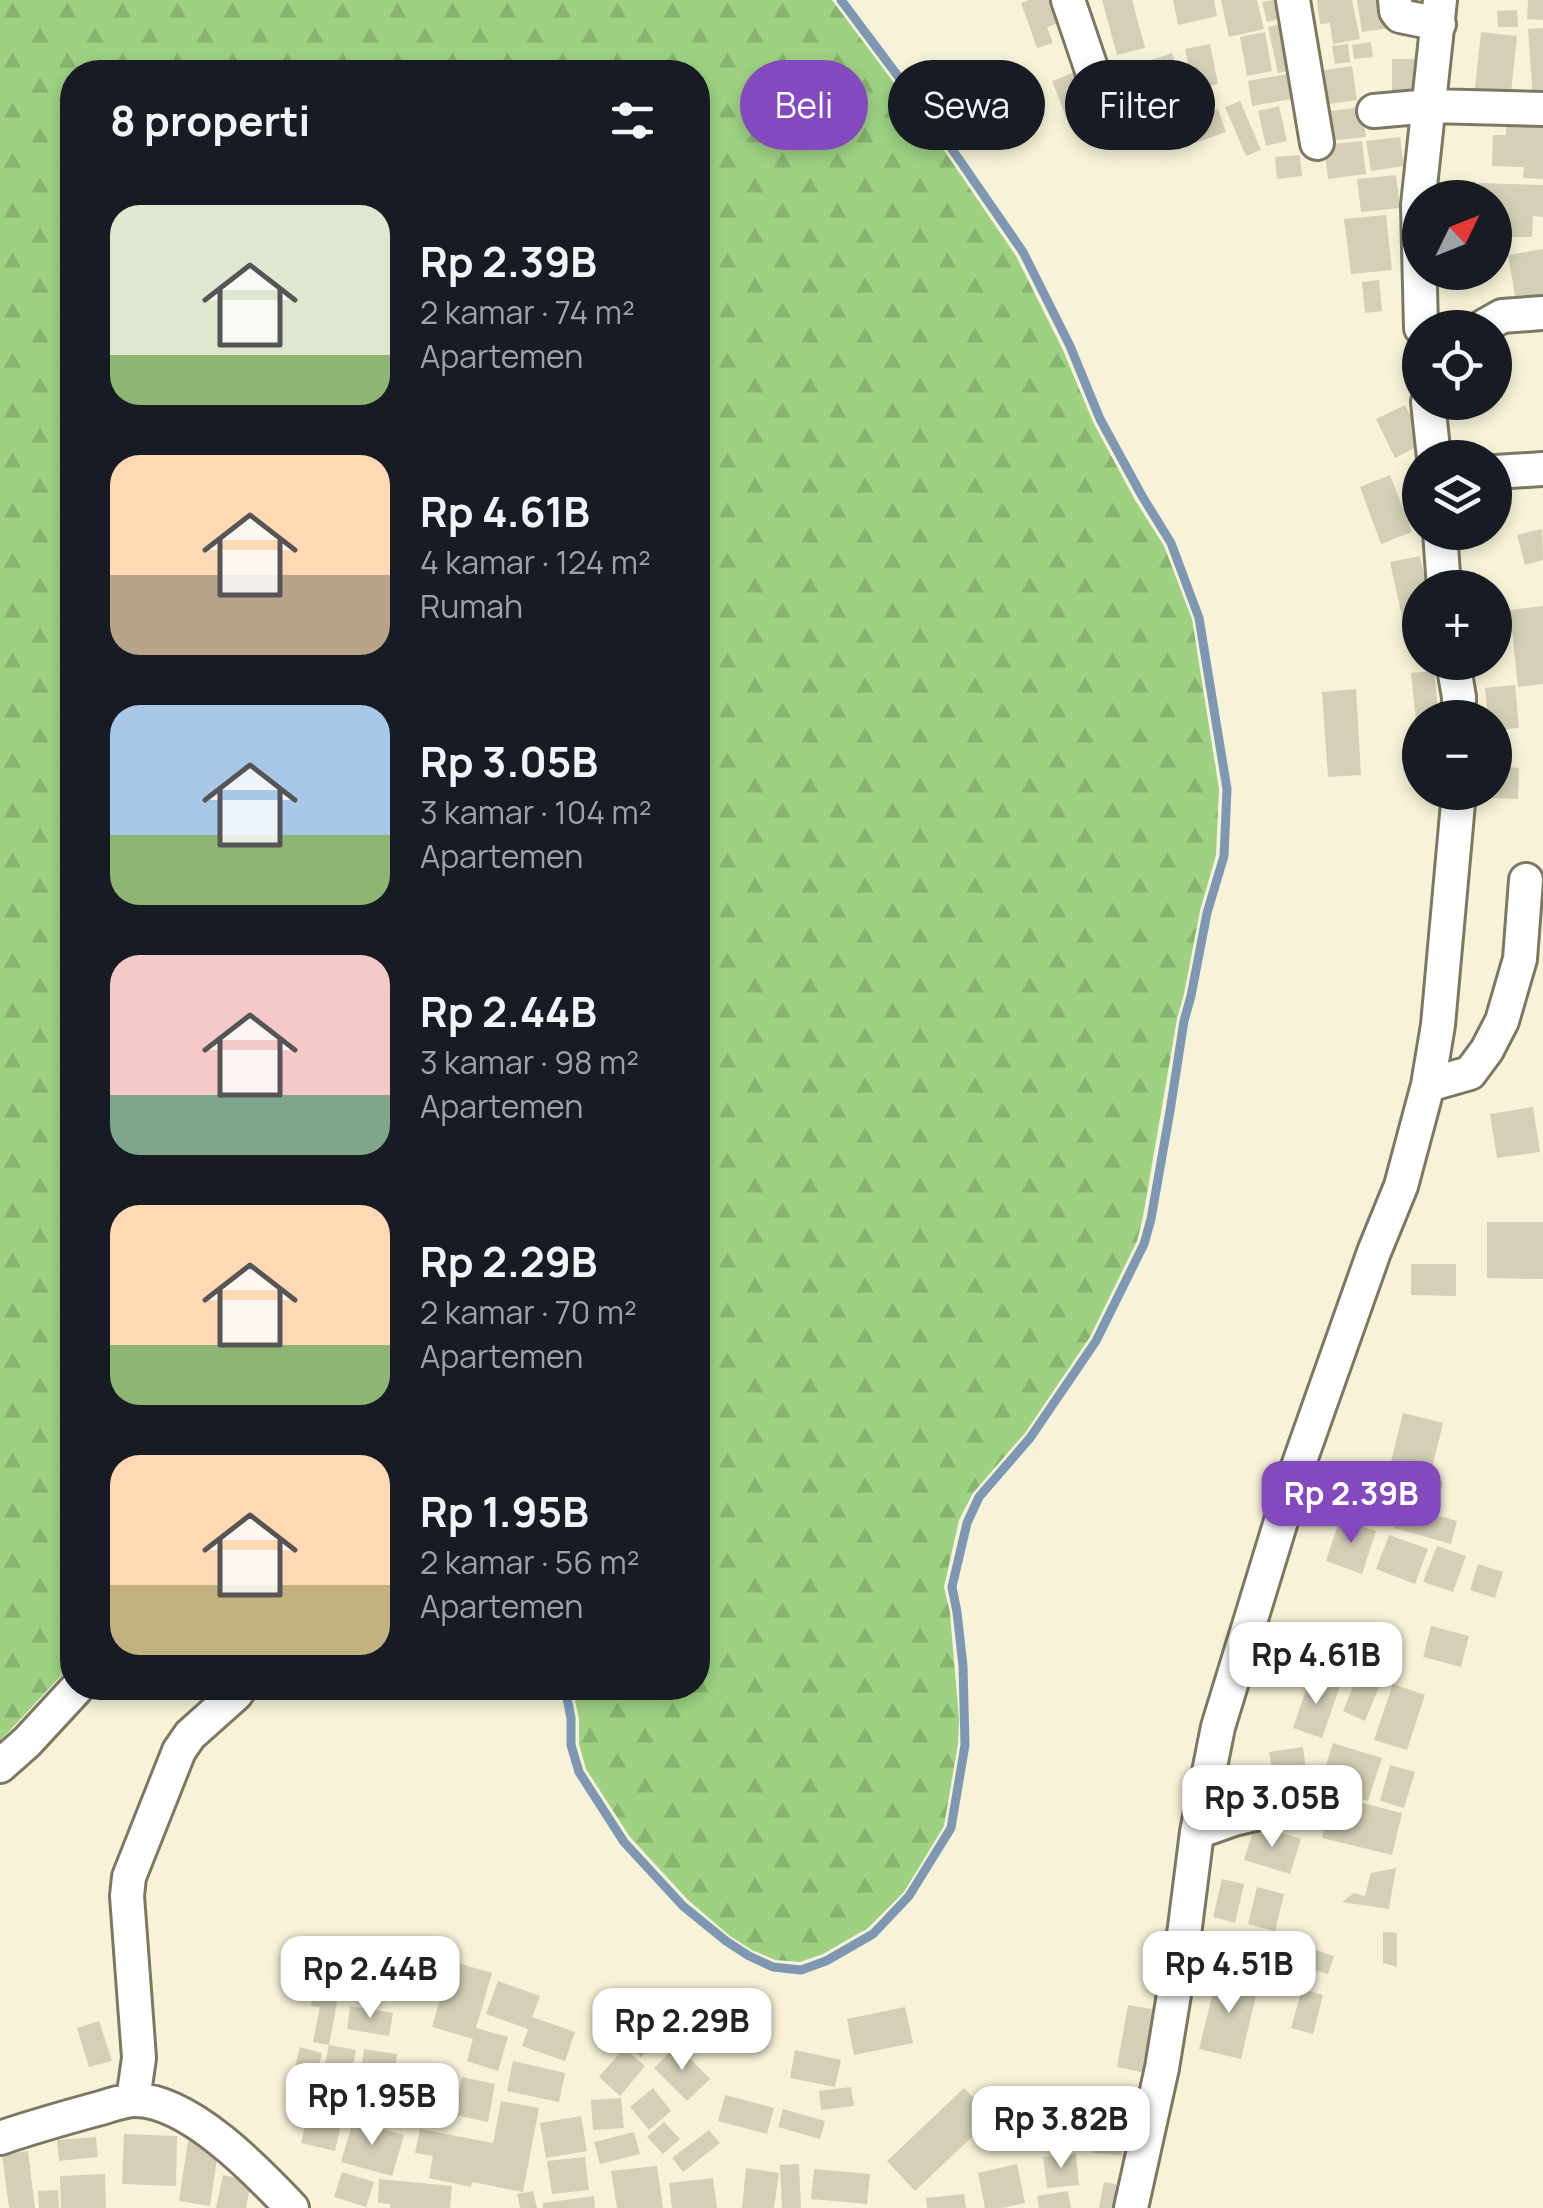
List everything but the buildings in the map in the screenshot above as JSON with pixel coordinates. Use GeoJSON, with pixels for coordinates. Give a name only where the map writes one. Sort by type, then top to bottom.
{"type":"FeatureCollection","features":[{"type":"Feature","properties":{"kind":"street"},"geometry":{"type":"LineString","coordinates":[[1068,0],[1088,60]]}},
{"type":"Feature","properties":{"kind":"street"},"geometry":{"type":"LineString","coordinates":[[1293,0],[1316,143]]}},
{"type":"Feature","properties":{"kind":"street"},"geometry":{"type":"LineString","coordinates":[[1396,0],[1400,16],[1440,12],[1418,205],[1421,310]]}},
{"type":"Feature","properties":{"kind":"street"},"geometry":{"type":"LineString","coordinates":[[1374,111],[1430,106],[1543,109]]}},
{"type":"Feature","properties":{"kind":"street"},"geometry":{"type":"LineString","coordinates":[[1512,315],[1543,313]]}},
{"type":"Feature","properties":{"kind":"street"},"geometry":{"type":"LineString","coordinates":[[1512,471],[1543,469]]}},
{"type":"Feature","properties":{"kind":"street"},"geometry":{"type":"LineString","coordinates":[[1131,2208],[1162,2068],[1186,1928],[1197,1832],[1218,1727],[1296,1472],[1401,1186],[1428,1085],[1438,1025],[1457,810]]}},
{"type":"Feature","properties":{"kind":"street"},"geometry":{"type":"LineString","coordinates":[[1428,1085],[1470,1073],[1488,1050],[1502,1021],[1520,960],[1526,880]]}},
{"type":"Feature","properties":{"kind":"street"},"geometry":{"type":"LineString","coordinates":[[0,1766],[66,1700]]}},
{"type":"Feature","properties":{"kind":"street"},"geometry":{"type":"LineString","coordinates":[[133,2100],[139,2058],[127,1896],[129,1877],[179,1751],[190,1734],[229,1700]]}},
{"type":"Feature","properties":{"kind":"street"},"geometry":{"type":"LineString","coordinates":[[1197,1832],[1288,1806]]}},
{"type":"Feature","properties":{"kind":"street"},"geometry":{"type":"LineString","coordinates":[[0,2138],[133,2100],[169,2108],[216,2136],[292,2208]]}},
{"type":"Feature","properties":{"kind":"green space"},"geometry":{"type":"Polygon","coordinates":[[[0,0],[832,0],[888,75],[888,150],[944,150],[1016,256],[1063,350],[1093,422],[1164,546],[1192,619],[1219,789],[1216,855],[1177,1019],[1137,1241],[1090,1337],[1025,1433],[973,1493],[959,1520],[944,1587],[950,1613],[959,1719],[944,1826],[904,1892],[868,1928],[823,1954],[800,1962],[775,1960],[730,1936],[688,1900],[630,1837],[586,1769],[579,1744],[575,1700],[710,1700],[710,60],[60,60],[60,1677],[0,1741],[0,0]]]}},
{"type":"Feature","properties":{"kind":"waterway"},"geometry":{"type":"LineString","coordinates":[[567,1700],[571,1745],[579,1772],[624,1842],[683,1906],[749,1956],[773,1967],[801,1970],[826,1961],[873,1934],[909,1896],[951,1828],[965,1745],[963,1666],[952,1587],[967,1523],[979,1497],[1030,1438],[1096,1341],[1144,1244],[1184,1021],[1207,913],[1224,856],[1227,789],[1199,618],[1171,543],[1100,419],[1070,346],[1023,252],[841,0]]}}]}
